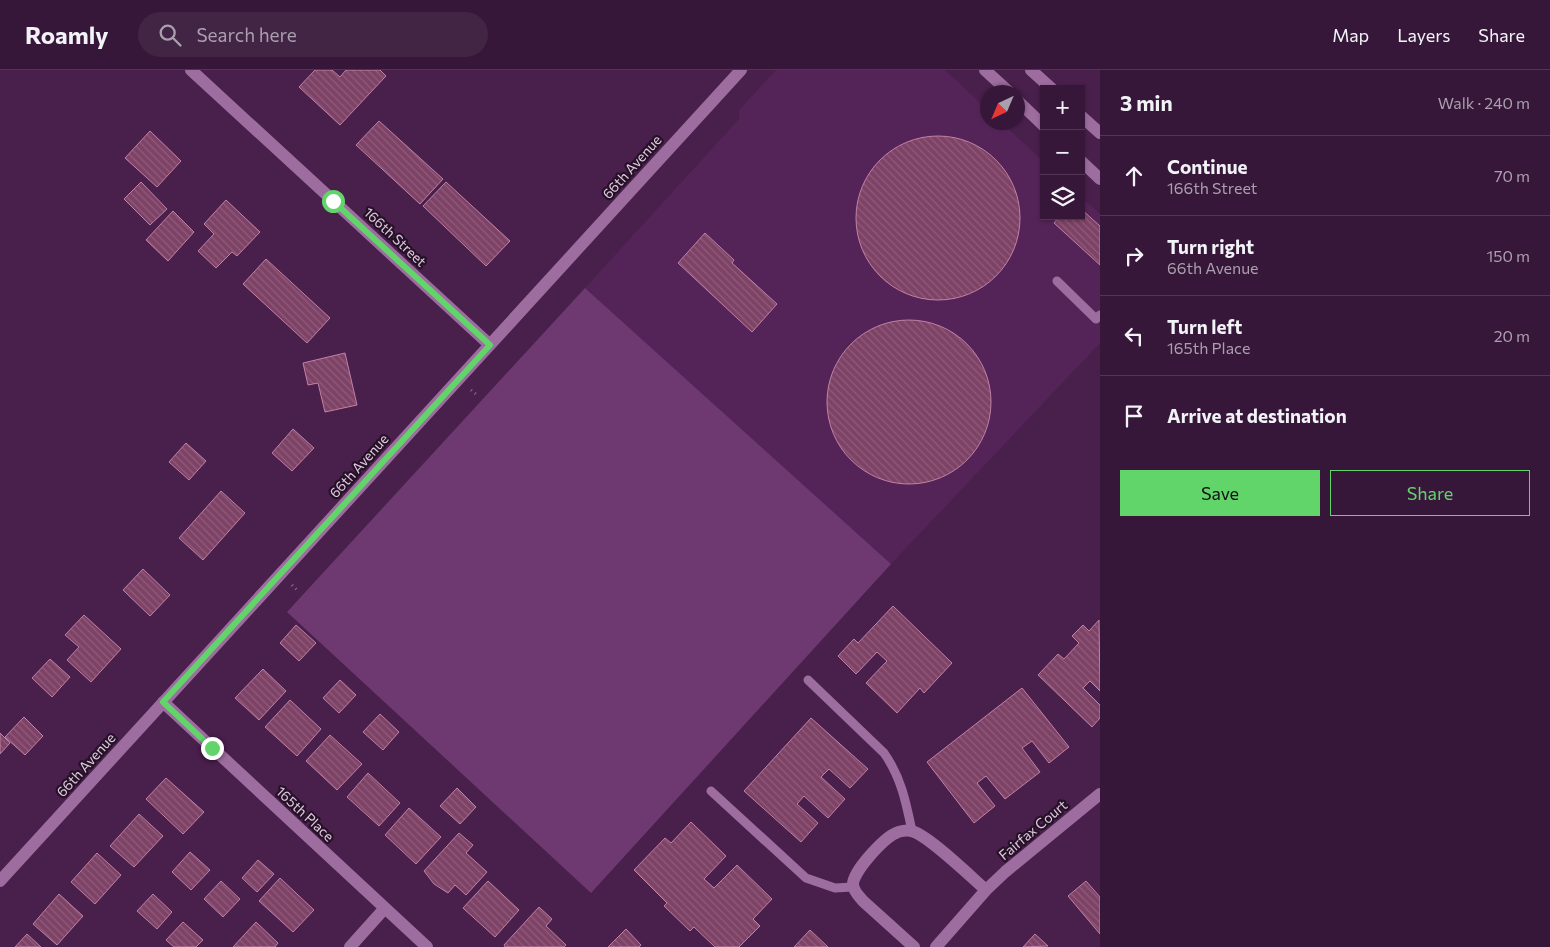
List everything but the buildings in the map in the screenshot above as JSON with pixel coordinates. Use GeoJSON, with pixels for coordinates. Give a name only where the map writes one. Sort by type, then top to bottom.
{"type":"FeatureCollection","features":[{"type":"Feature","properties":{"kind":"street","name":"166th Street"},"geometry":{"type":"LineString","coordinates":[[191,70],[490,345]]}},
{"type":"Feature","properties":{"kind":"street","name":"66th Avenue"},"geometry":{"type":"LineString","coordinates":[[0,882],[741,70]]}},
{"type":"Feature","properties":{"kind":"street"},"geometry":{"type":"LineString","coordinates":[[985,70],[1001,85]]}},
{"type":"Feature","properties":{"kind":"street"},"geometry":{"type":"LineString","coordinates":[[1031,70],[1048,85]]}},
{"type":"Feature","properties":{"kind":"street"},"geometry":{"type":"LineString","coordinates":[[1025,108],[1040,122]]}},
{"type":"Feature","properties":{"kind":"street"},"geometry":{"type":"LineString","coordinates":[[1085,120],[1100,133]]}},
{"type":"Feature","properties":{"kind":"street"},"geometry":{"type":"LineString","coordinates":[[1085,165],[1100,179]]}},
{"type":"Feature","properties":{"kind":"street","name":"165th Place"},"geometry":{"type":"LineString","coordinates":[[163,702],[427,947]]}},
{"type":"Feature","properties":{"kind":"street","name":"Fairfax Court"},"geometry":{"type":"LineString","coordinates":[[936,947],[986,890],[1005,872],[1100,794]]}},
{"type":"Feature","properties":{"kind":"street"},"geometry":{"type":"LineString","coordinates":[[914,947],[863,901],[853,887],[857,872],[884,841],[898,832],[912,831],[933,843],[986,890]]}},
{"type":"Feature","properties":{"kind":"street"},"geometry":{"type":"LineString","coordinates":[[350,947],[385,908]]}},
{"type":"Feature","properties":{"kind":"lane"},"geometry":{"type":"LineString","coordinates":[[1057,281],[1096,319],[1100,315]]}},
{"type":"Feature","properties":{"kind":"lane"},"geometry":{"type":"LineString","coordinates":[[808,680],[884,753],[894,767],[904,797],[912,831]]}},
{"type":"Feature","properties":{"kind":"lane"},"geometry":{"type":"LineString","coordinates":[[710,791],[806,878],[835,888],[853,887]]}},
{"type":"Feature","properties":{"kind":"shaded area"},"geometry":{"type":"Polygon","coordinates":[[[776,70],[945,70],[980,102],[980,130],[1010,130],[1040,158],[1040,220],[1085,220],[1085,201],[1100,214],[1100,343],[891,564],[585,288],[739,119],[739,110],[776,70]]]}},
{"type":"Feature","properties":{"kind":"shaded area"},"geometry":{"type":"Polygon","coordinates":[[[585,288],[891,564],[591,893],[287,612],[585,288]]]}},
{"type":"Feature","properties":{"kind":"route"},"geometry":{"type":"LineString","coordinates":[[212,748],[163,702],[490,345],[333,201]]}}]}
